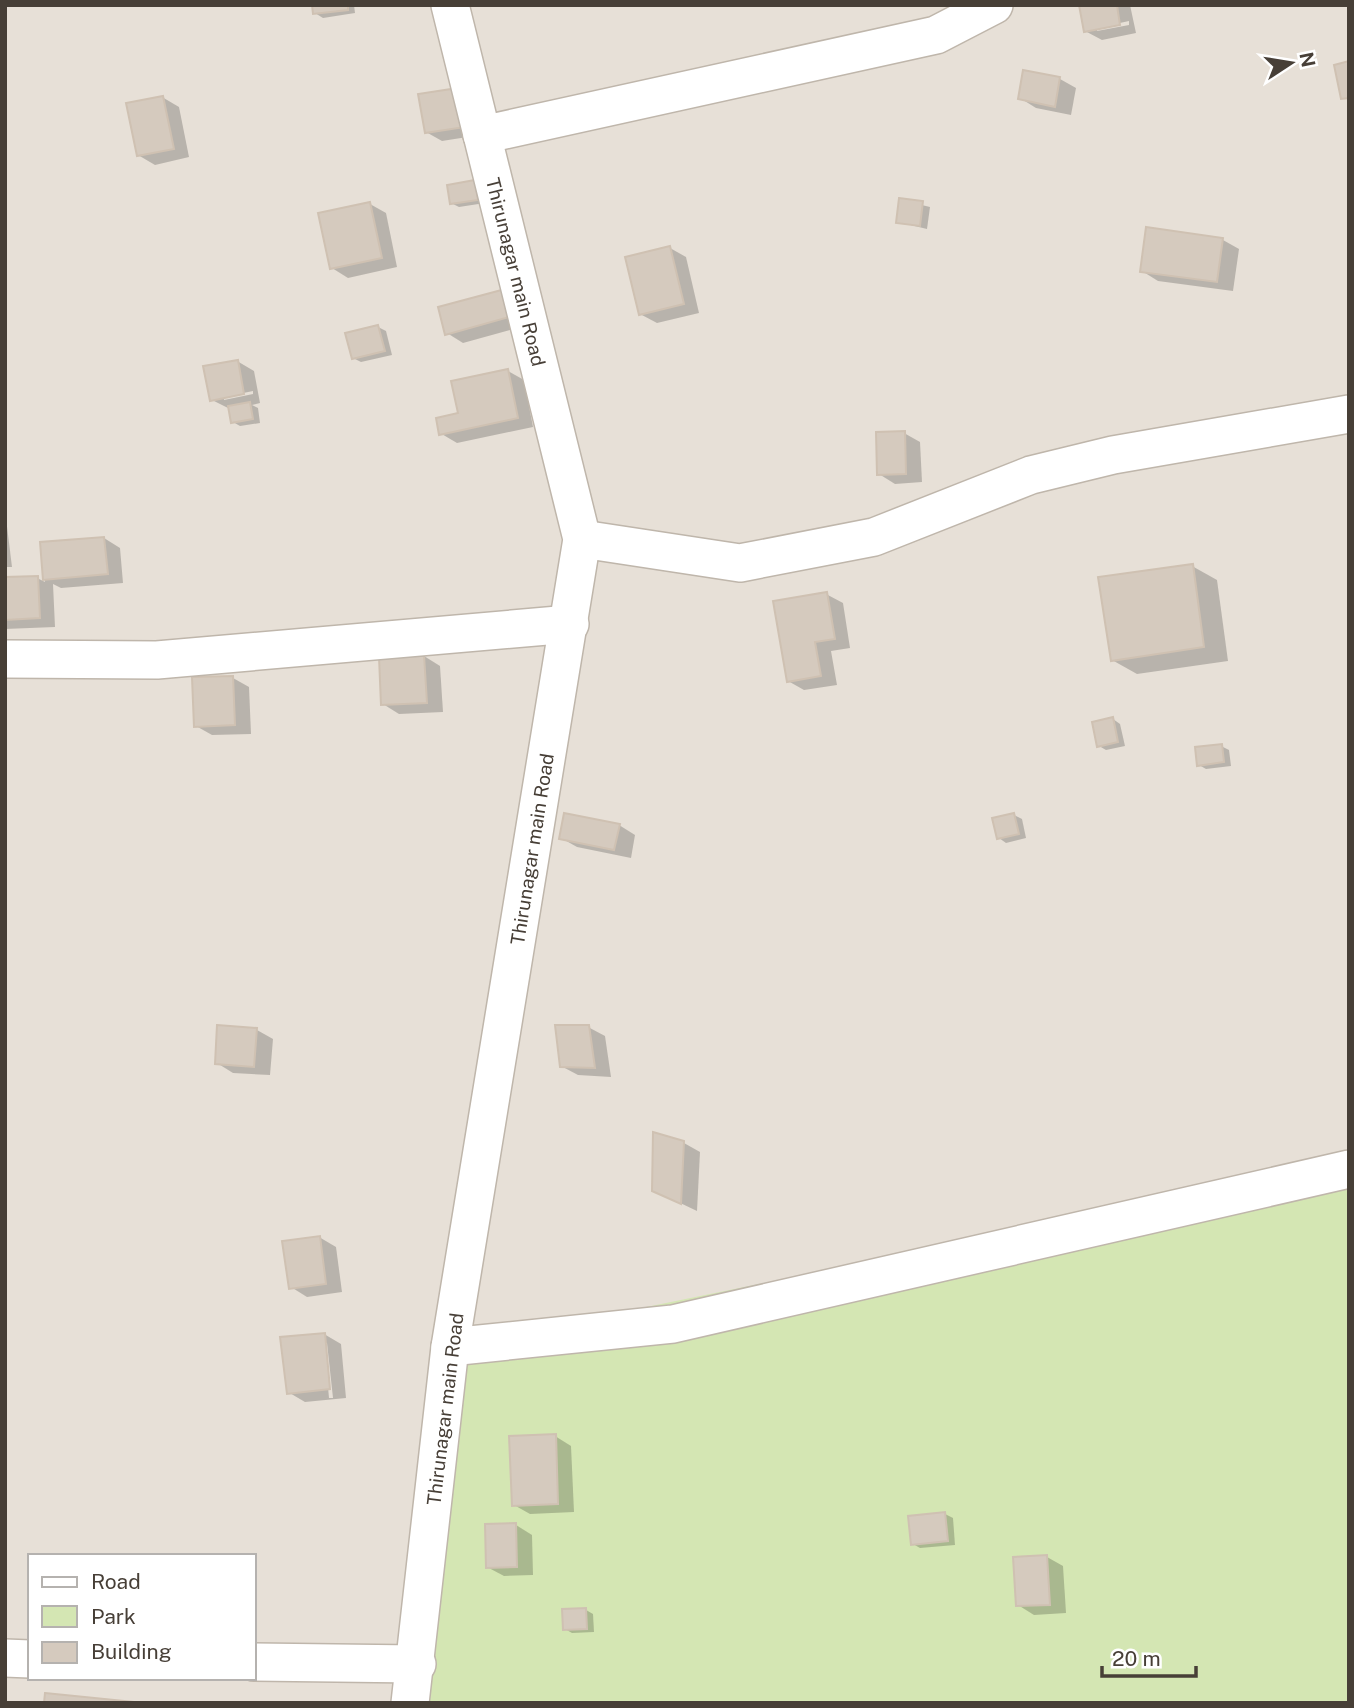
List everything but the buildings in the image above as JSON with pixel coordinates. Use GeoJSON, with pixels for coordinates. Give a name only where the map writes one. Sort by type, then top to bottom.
{"type":"FeatureCollection","features":[{"type":"Feature","properties":{"kind":"street","name":"Thirunagar main Road"},"geometry":{"type":"LineString","coordinates":[[411,1703],[450,1347],[582,539],[450,5]]}},
{"type":"Feature","properties":{"kind":"street"},"geometry":{"type":"LineString","coordinates":[[482,135],[936,35],[994,5]]}},
{"type":"Feature","properties":{"kind":"street"},"geometry":{"type":"LineString","coordinates":[[582,539],[740,563],[874,537],[1031,475],[1112,455],[1349,414]]}},
{"type":"Feature","properties":{"kind":"street"},"geometry":{"type":"LineString","coordinates":[[5,659],[156,660],[570,624]]}},
{"type":"Feature","properties":{"kind":"street"},"geometry":{"type":"LineString","coordinates":[[450,1347],[673,1324],[1349,1169]]}},
{"type":"Feature","properties":{"kind":"street"},"geometry":{"type":"LineString","coordinates":[[5,1658],[28,1659]]}},
{"type":"Feature","properties":{"kind":"street"},"geometry":{"type":"LineString","coordinates":[[256,1662],[417,1664]]}},
{"type":"Feature","properties":{"kind":"shaded area"},"geometry":{"type":"Polygon","coordinates":[[[5,5],[1349,5],[1349,1703],[5,1703],[5,5]]]}},
{"type":"Feature","properties":{"kind":"green space"},"geometry":{"type":"Polygon","coordinates":[[[1349,1164],[1349,1703],[393,1703],[450,1347],[1349,1164]]]}}]}
